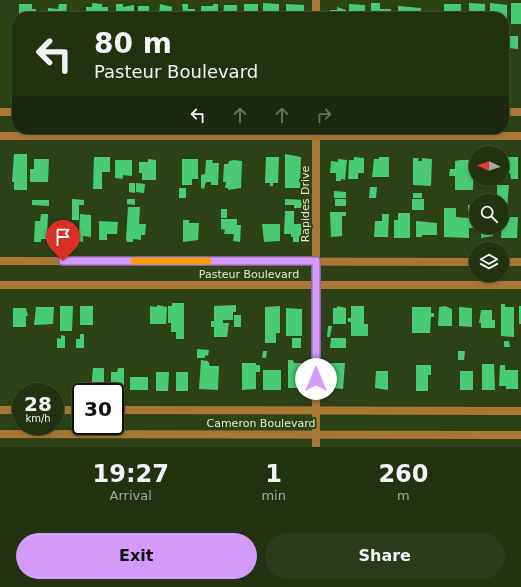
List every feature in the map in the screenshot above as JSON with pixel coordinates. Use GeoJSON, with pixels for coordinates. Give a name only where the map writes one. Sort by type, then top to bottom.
{"type":"FeatureCollection","features":[{"type":"Feature","properties":{"kind":"street"},"geometry":{"type":"LineString","coordinates":[[316,0],[316,12]]}},
{"type":"Feature","properties":{"kind":"street"},"geometry":{"type":"LineString","coordinates":[[0,112],[12,112]]}},
{"type":"Feature","properties":{"kind":"street"},"geometry":{"type":"LineString","coordinates":[[509,112],[521,112]]}},
{"type":"Feature","properties":{"kind":"street"},"geometry":{"type":"LineString","coordinates":[[0,136],[211,134]]}},
{"type":"Feature","properties":{"kind":"street","name":"Rapides Drive"},"geometry":{"type":"LineString","coordinates":[[316,134],[316,447]]}},
{"type":"Feature","properties":{"kind":"street"},"geometry":{"type":"LineString","coordinates":[[384,134],[521,136]]}},
{"type":"Feature","properties":{"kind":"street","name":"Pasteur Boulevard"},"geometry":{"type":"LineString","coordinates":[[0,261],[469,262]]}},
{"type":"Feature","properties":{"kind":"street"},"geometry":{"type":"LineString","coordinates":[[509,262],[521,262]]}},
{"type":"Feature","properties":{"kind":"street","name":"Pasteur Boulevard"},"geometry":{"type":"LineString","coordinates":[[0,285],[521,285]]}},
{"type":"Feature","properties":{"kind":"street"},"geometry":{"type":"LineString","coordinates":[[0,410],[12,410]]}},
{"type":"Feature","properties":{"kind":"street","name":"Cameron Boulevard"},"geometry":{"type":"LineString","coordinates":[[124,410],[521,410]]}},
{"type":"Feature","properties":{"kind":"street","name":"Cameron Boulevard"},"geometry":{"type":"LineString","coordinates":[[0,434],[521,435]]}},
{"type":"Feature","properties":{"kind":"building"},"geometry":{"type":"Polygon","coordinates":[[[92,3],[102,4],[102,7],[108,7],[108,12],[86,12],[86,7],[92,7],[92,3]]]}},
{"type":"Feature","properties":{"kind":"building"},"geometry":{"type":"Polygon","coordinates":[[[263,3],[279,4],[279,12],[263,12],[263,3]]]}},
{"type":"Feature","properties":{"kind":"building"},"geometry":{"type":"Polygon","coordinates":[[[371,3],[380,3],[380,9],[391,9],[391,12],[371,12],[371,3]]]}},
{"type":"Feature","properties":{"kind":"building"},"geometry":{"type":"Polygon","coordinates":[[[469,3],[485,4],[485,12],[469,12],[469,3]]]}},
{"type":"Feature","properties":{"kind":"building"},"geometry":{"type":"Polygon","coordinates":[[[490,3],[507,5],[507,12],[490,12],[490,3]]]}},
{"type":"Feature","properties":{"kind":"building"},"geometry":{"type":"Polygon","coordinates":[[[511,3],[521,3],[521,24],[511,24],[511,3]]]}},
{"type":"Feature","properties":{"kind":"building"},"geometry":{"type":"Polygon","coordinates":[[[19,4],[32,4],[32,9],[36,9],[36,12],[19,12],[19,4]]]}},
{"type":"Feature","properties":{"kind":"building"},"geometry":{"type":"Polygon","coordinates":[[[59,4],[67,4],[66,12],[48,12],[48,8],[58,9],[59,4]]]}},
{"type":"Feature","properties":{"kind":"building"},"geometry":{"type":"Polygon","coordinates":[[[116,4],[123,4],[123,7],[134,5],[134,12],[116,12],[116,4]]]}},
{"type":"Feature","properties":{"kind":"building"},"geometry":{"type":"Polygon","coordinates":[[[160,4],[172,7],[172,12],[159,12],[160,4]]]}},
{"type":"Feature","properties":{"kind":"building"},"geometry":{"type":"Polygon","coordinates":[[[182,4],[188,4],[188,9],[195,9],[195,12],[183,12],[182,4]]]}},
{"type":"Feature","properties":{"kind":"building"},"geometry":{"type":"Polygon","coordinates":[[[213,4],[218,4],[218,12],[201,12],[201,6],[213,6],[213,4]]]}},
{"type":"Feature","properties":{"kind":"building"},"geometry":{"type":"Polygon","coordinates":[[[244,4],[258,4],[258,12],[244,12],[244,4]]]}},
{"type":"Feature","properties":{"kind":"building"},"geometry":{"type":"Polygon","coordinates":[[[286,4],[304,5],[304,12],[286,12],[286,4]]]}},
{"type":"Feature","properties":{"kind":"building"},"geometry":{"type":"Polygon","coordinates":[[[349,4],[365,5],[365,12],[349,12],[349,4]]]}},
{"type":"Feature","properties":{"kind":"building"},"geometry":{"type":"Polygon","coordinates":[[[444,4],[461,4],[461,12],[444,12],[444,4]]]}},
{"type":"Feature","properties":{"kind":"building"},"geometry":{"type":"Polygon","coordinates":[[[224,5],[237,5],[237,12],[223,12],[224,5]]]}},
{"type":"Feature","properties":{"kind":"building"},"geometry":{"type":"Polygon","coordinates":[[[138,6],[149,6],[149,12],[138,12],[138,6]]]}},
{"type":"Feature","properties":{"kind":"building"},"geometry":{"type":"Polygon","coordinates":[[[398,6],[421,8],[421,12],[398,12],[398,6]]]}},
{"type":"Feature","properties":{"kind":"building"},"geometry":{"type":"Polygon","coordinates":[[[337,7],[346,10],[346,12],[330,12],[330,10],[337,10],[337,7]]]}},
{"type":"Feature","properties":{"kind":"building"},"geometry":{"type":"Polygon","coordinates":[[[509,36],[518,36],[518,49],[509,48],[509,36]]]}},
{"type":"Feature","properties":{"kind":"building"},"geometry":{"type":"Polygon","coordinates":[[[11,53],[12,53],[12,64],[11,53]]]}},
{"type":"Feature","properties":{"kind":"building"},"geometry":{"type":"Polygon","coordinates":[[[14,154],[27,154],[27,190],[14,190],[14,182],[12,182],[14,154]]]}},
{"type":"Feature","properties":{"kind":"building"},"geometry":{"type":"Polygon","coordinates":[[[285,154],[301,157],[300,188],[285,188],[285,154]]]}},
{"type":"Feature","properties":{"kind":"building"},"geometry":{"type":"Polygon","coordinates":[[[94,157],[110,157],[110,172],[102,172],[102,189],[93,189],[94,157]]]}},
{"type":"Feature","properties":{"kind":"building"},"geometry":{"type":"Polygon","coordinates":[[[266,157],[279,157],[278,183],[273,183],[273,186],[270,186],[270,183],[265,183],[266,157]]]}},
{"type":"Feature","properties":{"kind":"building"},"geometry":{"type":"Polygon","coordinates":[[[354,157],[364,158],[364,173],[358,173],[358,179],[348,179],[349,160],[354,160],[354,157]]]}},
{"type":"Feature","properties":{"kind":"building"},"geometry":{"type":"Polygon","coordinates":[[[379,157],[389,157],[389,177],[372,177],[374,159],[379,159],[379,157]]]}},
{"type":"Feature","properties":{"kind":"building"},"geometry":{"type":"Polygon","coordinates":[[[509,157],[518,157],[518,179],[511,179],[509,157]]]}},
{"type":"Feature","properties":{"kind":"building"},"geometry":{"type":"Polygon","coordinates":[[[413,158],[419,158],[418,161],[422,161],[422,158],[432,159],[431,186],[413,185],[413,158]]]}},
{"type":"Feature","properties":{"kind":"building"},"geometry":{"type":"Polygon","coordinates":[[[34,159],[49,159],[48,182],[30,182],[30,169],[34,169],[34,159]]]}},
{"type":"Feature","properties":{"kind":"building"},"geometry":{"type":"Polygon","coordinates":[[[148,159],[156,160],[156,180],[142,180],[142,173],[139,173],[139,162],[148,162],[148,159]]]}},
{"type":"Feature","properties":{"kind":"building"},"geometry":{"type":"Polygon","coordinates":[[[182,159],[198,159],[198,179],[192,179],[192,185],[182,185],[182,159]]]}},
{"type":"Feature","properties":{"kind":"building"},"geometry":{"type":"Polygon","coordinates":[[[338,159],[347,160],[345,180],[341,179],[341,181],[336,181],[336,173],[330,173],[331,161],[338,162],[338,159]]]}},
{"type":"Feature","properties":{"kind":"building"},"geometry":{"type":"Polygon","coordinates":[[[115,160],[132,160],[132,176],[123,175],[123,179],[115,178],[115,160]]]}},
{"type":"Feature","properties":{"kind":"building"},"geometry":{"type":"Polygon","coordinates":[[[206,160],[213,160],[212,163],[219,163],[218,185],[211,185],[211,182],[206,182],[204,189],[201,188],[201,175],[205,174],[206,160]]]}},
{"type":"Feature","properties":{"kind":"building"},"geometry":{"type":"Polygon","coordinates":[[[469,160],[469,186],[473,186],[473,190],[455,190],[455,176],[449,176],[450,169],[455,169],[455,161],[469,160]]]}},
{"type":"Feature","properties":{"kind":"building"},"geometry":{"type":"Polygon","coordinates":[[[229,161],[242,161],[241,188],[228,190],[228,188],[225,188],[226,182],[223,182],[224,164],[228,164],[229,161]]]}},
{"type":"Feature","properties":{"kind":"building"},"geometry":{"type":"Polygon","coordinates":[[[129,183],[135,183],[135,193],[129,192],[129,183]]]}},
{"type":"Feature","properties":{"kind":"building"},"geometry":{"type":"Polygon","coordinates":[[[136,183],[145,184],[144,193],[136,192],[136,183]]]}},
{"type":"Feature","properties":{"kind":"building"},"geometry":{"type":"Polygon","coordinates":[[[497,186],[509,186],[508,194],[497,194],[497,186]]]}},
{"type":"Feature","properties":{"kind":"building"},"geometry":{"type":"Polygon","coordinates":[[[370,187],[377,187],[376,198],[369,198],[370,187]]]}},
{"type":"Feature","properties":{"kind":"building"},"geometry":{"type":"Polygon","coordinates":[[[179,188],[186,188],[186,198],[179,198],[179,188]]]}},
{"type":"Feature","properties":{"kind":"building"},"geometry":{"type":"Polygon","coordinates":[[[334,191],[346,192],[346,198],[334,198],[334,191]]]}},
{"type":"Feature","properties":{"kind":"building"},"geometry":{"type":"Polygon","coordinates":[[[413,193],[422,193],[422,198],[413,198],[413,193]]]}},
{"type":"Feature","properties":{"kind":"building"},"geometry":{"type":"Polygon","coordinates":[[[72,199],[84,200],[84,205],[79,205],[79,220],[72,220],[72,199]]]}},
{"type":"Feature","properties":{"kind":"building"},"geometry":{"type":"Polygon","coordinates":[[[127,199],[135,199],[135,205],[127,204],[127,199]]]}},
{"type":"Feature","properties":{"kind":"building"},"geometry":{"type":"Polygon","coordinates":[[[285,199],[306,200],[306,208],[294,208],[294,205],[285,205],[285,199]]]}},
{"type":"Feature","properties":{"kind":"building"},"geometry":{"type":"Polygon","coordinates":[[[335,199],[346,199],[346,206],[335,206],[335,199]]]}},
{"type":"Feature","properties":{"kind":"building"},"geometry":{"type":"Polygon","coordinates":[[[412,199],[424,199],[424,210],[412,210],[412,199]]]}},
{"type":"Feature","properties":{"kind":"building"},"geometry":{"type":"Polygon","coordinates":[[[32,200],[49,200],[49,206],[32,205],[32,200]]]}},
{"type":"Feature","properties":{"kind":"building"},"geometry":{"type":"Polygon","coordinates":[[[469,205],[469,238],[444,237],[444,208],[456,208],[456,217],[468,218],[469,205]]]}},
{"type":"Feature","properties":{"kind":"building"},"geometry":{"type":"Polygon","coordinates":[[[128,207],[140,207],[139,224],[146,224],[145,235],[141,235],[141,240],[133,239],[133,242],[127,242],[128,207]]]}},
{"type":"Feature","properties":{"kind":"building"},"geometry":{"type":"Polygon","coordinates":[[[221,209],[227,209],[227,218],[221,218],[221,209]]]}},
{"type":"Feature","properties":{"kind":"building"},"geometry":{"type":"Polygon","coordinates":[[[285,211],[294,211],[294,224],[302,224],[301,242],[293,242],[293,237],[291,237],[291,234],[284,234],[285,211]]]}},
{"type":"Feature","properties":{"kind":"building"},"geometry":{"type":"Polygon","coordinates":[[[330,212],[346,212],[346,216],[342,216],[342,236],[331,237],[330,212]]]}},
{"type":"Feature","properties":{"kind":"building"},"geometry":{"type":"Polygon","coordinates":[[[398,213],[410,213],[410,238],[394,238],[394,220],[398,220],[398,213]]]}},
{"type":"Feature","properties":{"kind":"building"},"geometry":{"type":"Polygon","coordinates":[[[41,214],[48,214],[47,239],[41,239],[41,242],[34,242],[35,221],[40,221],[41,214]]]}},
{"type":"Feature","properties":{"kind":"building"},"geometry":{"type":"Polygon","coordinates":[[[80,214],[91,215],[91,237],[83,236],[83,242],[76,241],[76,236],[79,236],[80,214]]]}},
{"type":"Feature","properties":{"kind":"building"},"geometry":{"type":"Polygon","coordinates":[[[382,214],[389,214],[388,237],[374,237],[375,221],[382,221],[382,214]]]}},
{"type":"Feature","properties":{"kind":"building"},"geometry":{"type":"Polygon","coordinates":[[[509,217],[518,217],[517,238],[501,238],[501,234],[509,234],[509,217]]]}},
{"type":"Feature","properties":{"kind":"building"},"geometry":{"type":"Polygon","coordinates":[[[221,219],[237,219],[237,225],[241,225],[240,242],[233,241],[234,234],[224,234],[225,230],[221,229],[221,219]]]}},
{"type":"Feature","properties":{"kind":"building"},"geometry":{"type":"Polygon","coordinates":[[[183,220],[189,220],[189,223],[199,223],[198,240],[183,242],[183,220]]]}},
{"type":"Feature","properties":{"kind":"building"},"geometry":{"type":"Polygon","coordinates":[[[99,221],[118,222],[117,234],[107,234],[107,240],[99,240],[99,221]]]}},
{"type":"Feature","properties":{"kind":"building"},"geometry":{"type":"Polygon","coordinates":[[[416,221],[437,223],[437,235],[422,235],[422,237],[416,237],[416,221]]]}},
{"type":"Feature","properties":{"kind":"building"},"geometry":{"type":"Polygon","coordinates":[[[53,224],[68,224],[68,241],[53,242],[53,224]]]}},
{"type":"Feature","properties":{"kind":"building"},"geometry":{"type":"Polygon","coordinates":[[[262,224],[280,224],[280,241],[264,242],[262,224]]]}},
{"type":"Feature","properties":{"kind":"building"},"geometry":{"type":"Polygon","coordinates":[[[481,234],[493,234],[493,236],[481,238],[481,234]]]}},
{"type":"Feature","properties":{"kind":"building"},"geometry":{"type":"Polygon","coordinates":[[[172,303],[184,303],[184,339],[176,339],[176,332],[171,332],[171,323],[168,323],[168,306],[172,306],[172,303]]]}},
{"type":"Feature","properties":{"kind":"building"},"geometry":{"type":"Polygon","coordinates":[[[501,304],[505,304],[505,307],[514,307],[514,337],[501,336],[501,304]]]}},
{"type":"Feature","properties":{"kind":"building"},"geometry":{"type":"Polygon","coordinates":[[[157,305],[167,307],[166,324],[150,324],[150,306],[157,307],[157,305]]]}},
{"type":"Feature","properties":{"kind":"building"},"geometry":{"type":"Polygon","coordinates":[[[236,305],[236,312],[233,312],[233,320],[223,320],[223,323],[229,323],[227,337],[214,337],[214,327],[211,327],[211,321],[214,321],[214,306],[236,305]]]}},
{"type":"Feature","properties":{"kind":"building"},"geometry":{"type":"Polygon","coordinates":[[[60,306],[73,306],[72,331],[60,331],[60,306]]]}},
{"type":"Feature","properties":{"kind":"building"},"geometry":{"type":"Polygon","coordinates":[[[80,306],[93,306],[93,325],[80,325],[80,306]]]}},
{"type":"Feature","properties":{"kind":"building"},"geometry":{"type":"Polygon","coordinates":[[[280,306],[280,333],[276,333],[276,343],[265,343],[265,307],[280,306]]]}},
{"type":"Feature","properties":{"kind":"building"},"geometry":{"type":"Polygon","coordinates":[[[337,306],[346,308],[346,324],[333,324],[333,308],[337,308],[337,306]]]}},
{"type":"Feature","properties":{"kind":"building"},"geometry":{"type":"Polygon","coordinates":[[[351,306],[364,306],[364,324],[368,324],[368,336],[351,336],[351,322],[348,322],[348,318],[351,318],[351,306]]]}},
{"type":"Feature","properties":{"kind":"building"},"geometry":{"type":"Polygon","coordinates":[[[445,306],[452,309],[452,326],[438,326],[439,307],[445,306]]]}},
{"type":"Feature","properties":{"kind":"building"},"geometry":{"type":"Polygon","coordinates":[[[519,306],[521,306],[521,324],[519,324],[519,306]]]}},
{"type":"Feature","properties":{"kind":"building"},"geometry":{"type":"Polygon","coordinates":[[[36,307],[54,307],[53,324],[34,325],[36,307]]]}},
{"type":"Feature","properties":{"kind":"building"},"geometry":{"type":"Polygon","coordinates":[[[412,307],[431,307],[431,313],[434,313],[434,317],[431,317],[430,333],[412,333],[412,307]]]}},
{"type":"Feature","properties":{"kind":"building"},"geometry":{"type":"Polygon","coordinates":[[[459,307],[472,308],[472,327],[459,326],[459,307]]]}},
{"type":"Feature","properties":{"kind":"building"},"geometry":{"type":"Polygon","coordinates":[[[13,308],[26,308],[28,316],[26,316],[26,327],[13,327],[13,308]]]}},
{"type":"Feature","properties":{"kind":"building"},"geometry":{"type":"Polygon","coordinates":[[[286,308],[302,309],[302,336],[286,336],[286,308]]]}},
{"type":"Feature","properties":{"kind":"building"},"geometry":{"type":"Polygon","coordinates":[[[481,310],[492,310],[492,320],[495,320],[495,328],[481,328],[481,323],[479,323],[481,310]]]}},
{"type":"Feature","properties":{"kind":"building"},"geometry":{"type":"Polygon","coordinates":[[[234,315],[241,315],[241,327],[234,327],[234,315]]]}},
{"type":"Feature","properties":{"kind":"building"},"geometry":{"type":"Polygon","coordinates":[[[328,326],[332,326],[330,337],[327,337],[328,326]]]}},
{"type":"Feature","properties":{"kind":"building"},"geometry":{"type":"Polygon","coordinates":[[[80,334],[84,334],[84,348],[76,348],[76,339],[80,339],[80,334]]]}},
{"type":"Feature","properties":{"kind":"building"},"geometry":{"type":"Polygon","coordinates":[[[61,335],[65,336],[65,348],[57,348],[57,338],[61,339],[61,335]]]}},
{"type":"Feature","properties":{"kind":"building"},"geometry":{"type":"Polygon","coordinates":[[[292,338],[301,338],[301,348],[292,348],[292,338]]]}},
{"type":"Feature","properties":{"kind":"building"},"geometry":{"type":"Polygon","coordinates":[[[331,338],[346,338],[346,348],[330,348],[331,338]]]}},
{"type":"Feature","properties":{"kind":"building"},"geometry":{"type":"Polygon","coordinates":[[[504,341],[509,341],[510,347],[504,347],[504,341]]]}},
{"type":"Feature","properties":{"kind":"building"},"geometry":{"type":"Polygon","coordinates":[[[197,349],[209,350],[208,356],[205,355],[205,358],[197,358],[197,349]]]}},
{"type":"Feature","properties":{"kind":"building"},"geometry":{"type":"Polygon","coordinates":[[[263,351],[267,351],[266,358],[262,358],[263,351]]]}},
{"type":"Feature","properties":{"kind":"building"},"geometry":{"type":"Polygon","coordinates":[[[458,351],[465,351],[464,360],[458,360],[458,351]]]}},
{"type":"Feature","properties":{"kind":"building"},"geometry":{"type":"Polygon","coordinates":[[[201,360],[208,361],[210,366],[219,366],[218,390],[199,389],[201,360]]]}},
{"type":"Feature","properties":{"kind":"building"},"geometry":{"type":"Polygon","coordinates":[[[288,360],[293,360],[294,363],[301,363],[301,388],[288,388],[288,360]]]}},
{"type":"Feature","properties":{"kind":"building"},"geometry":{"type":"Polygon","coordinates":[[[242,363],[256,363],[256,365],[260,365],[260,372],[256,372],[256,389],[242,390],[242,363]]]}},
{"type":"Feature","properties":{"kind":"building"},"geometry":{"type":"Polygon","coordinates":[[[331,363],[345,363],[343,389],[333,388],[333,382],[331,382],[331,363]]]}},
{"type":"Feature","properties":{"kind":"building"},"geometry":{"type":"Polygon","coordinates":[[[482,364],[494,364],[495,390],[482,390],[482,364]]]}},
{"type":"Feature","properties":{"kind":"building"},"geometry":{"type":"Polygon","coordinates":[[[416,365],[431,365],[431,375],[428,375],[428,391],[416,391],[416,365]]]}},
{"type":"Feature","properties":{"kind":"building"},"geometry":{"type":"Polygon","coordinates":[[[500,365],[505,365],[505,370],[518,370],[518,389],[506,389],[506,386],[499,386],[500,365]]]}},
{"type":"Feature","properties":{"kind":"building"},"geometry":{"type":"Polygon","coordinates":[[[93,368],[104,368],[104,383],[92,383],[93,368]]]}},
{"type":"Feature","properties":{"kind":"building"},"geometry":{"type":"Polygon","coordinates":[[[118,368],[124,368],[124,383],[111,383],[111,372],[117,372],[118,368]]]}},
{"type":"Feature","properties":{"kind":"building"},"geometry":{"type":"Polygon","coordinates":[[[263,370],[281,370],[281,390],[263,390],[263,370]]]}},
{"type":"Feature","properties":{"kind":"building"},"geometry":{"type":"Polygon","coordinates":[[[376,371],[388,371],[388,390],[375,388],[376,371]]]}},
{"type":"Feature","properties":{"kind":"building"},"geometry":{"type":"Polygon","coordinates":[[[460,371],[473,371],[473,390],[460,390],[460,371]]]}},
{"type":"Feature","properties":{"kind":"building"},"geometry":{"type":"Polygon","coordinates":[[[156,372],[169,372],[168,391],[156,391],[156,372]]]}},
{"type":"Feature","properties":{"kind":"building"},"geometry":{"type":"Polygon","coordinates":[[[176,372],[188,372],[188,391],[176,391],[176,372]]]}},
{"type":"Feature","properties":{"kind":"building"},"geometry":{"type":"Polygon","coordinates":[[[130,377],[148,377],[148,390],[130,390],[130,377]]]}},
{"type":"Feature","properties":{"kind":"slow traffic"},"geometry":{"type":"LineString","coordinates":[[134,261],[208,261]]}},
{"type":"Feature","properties":{"kind":"route"},"geometry":{"type":"LineString","coordinates":[[63,261],[316,261],[316,379]]}}]}
